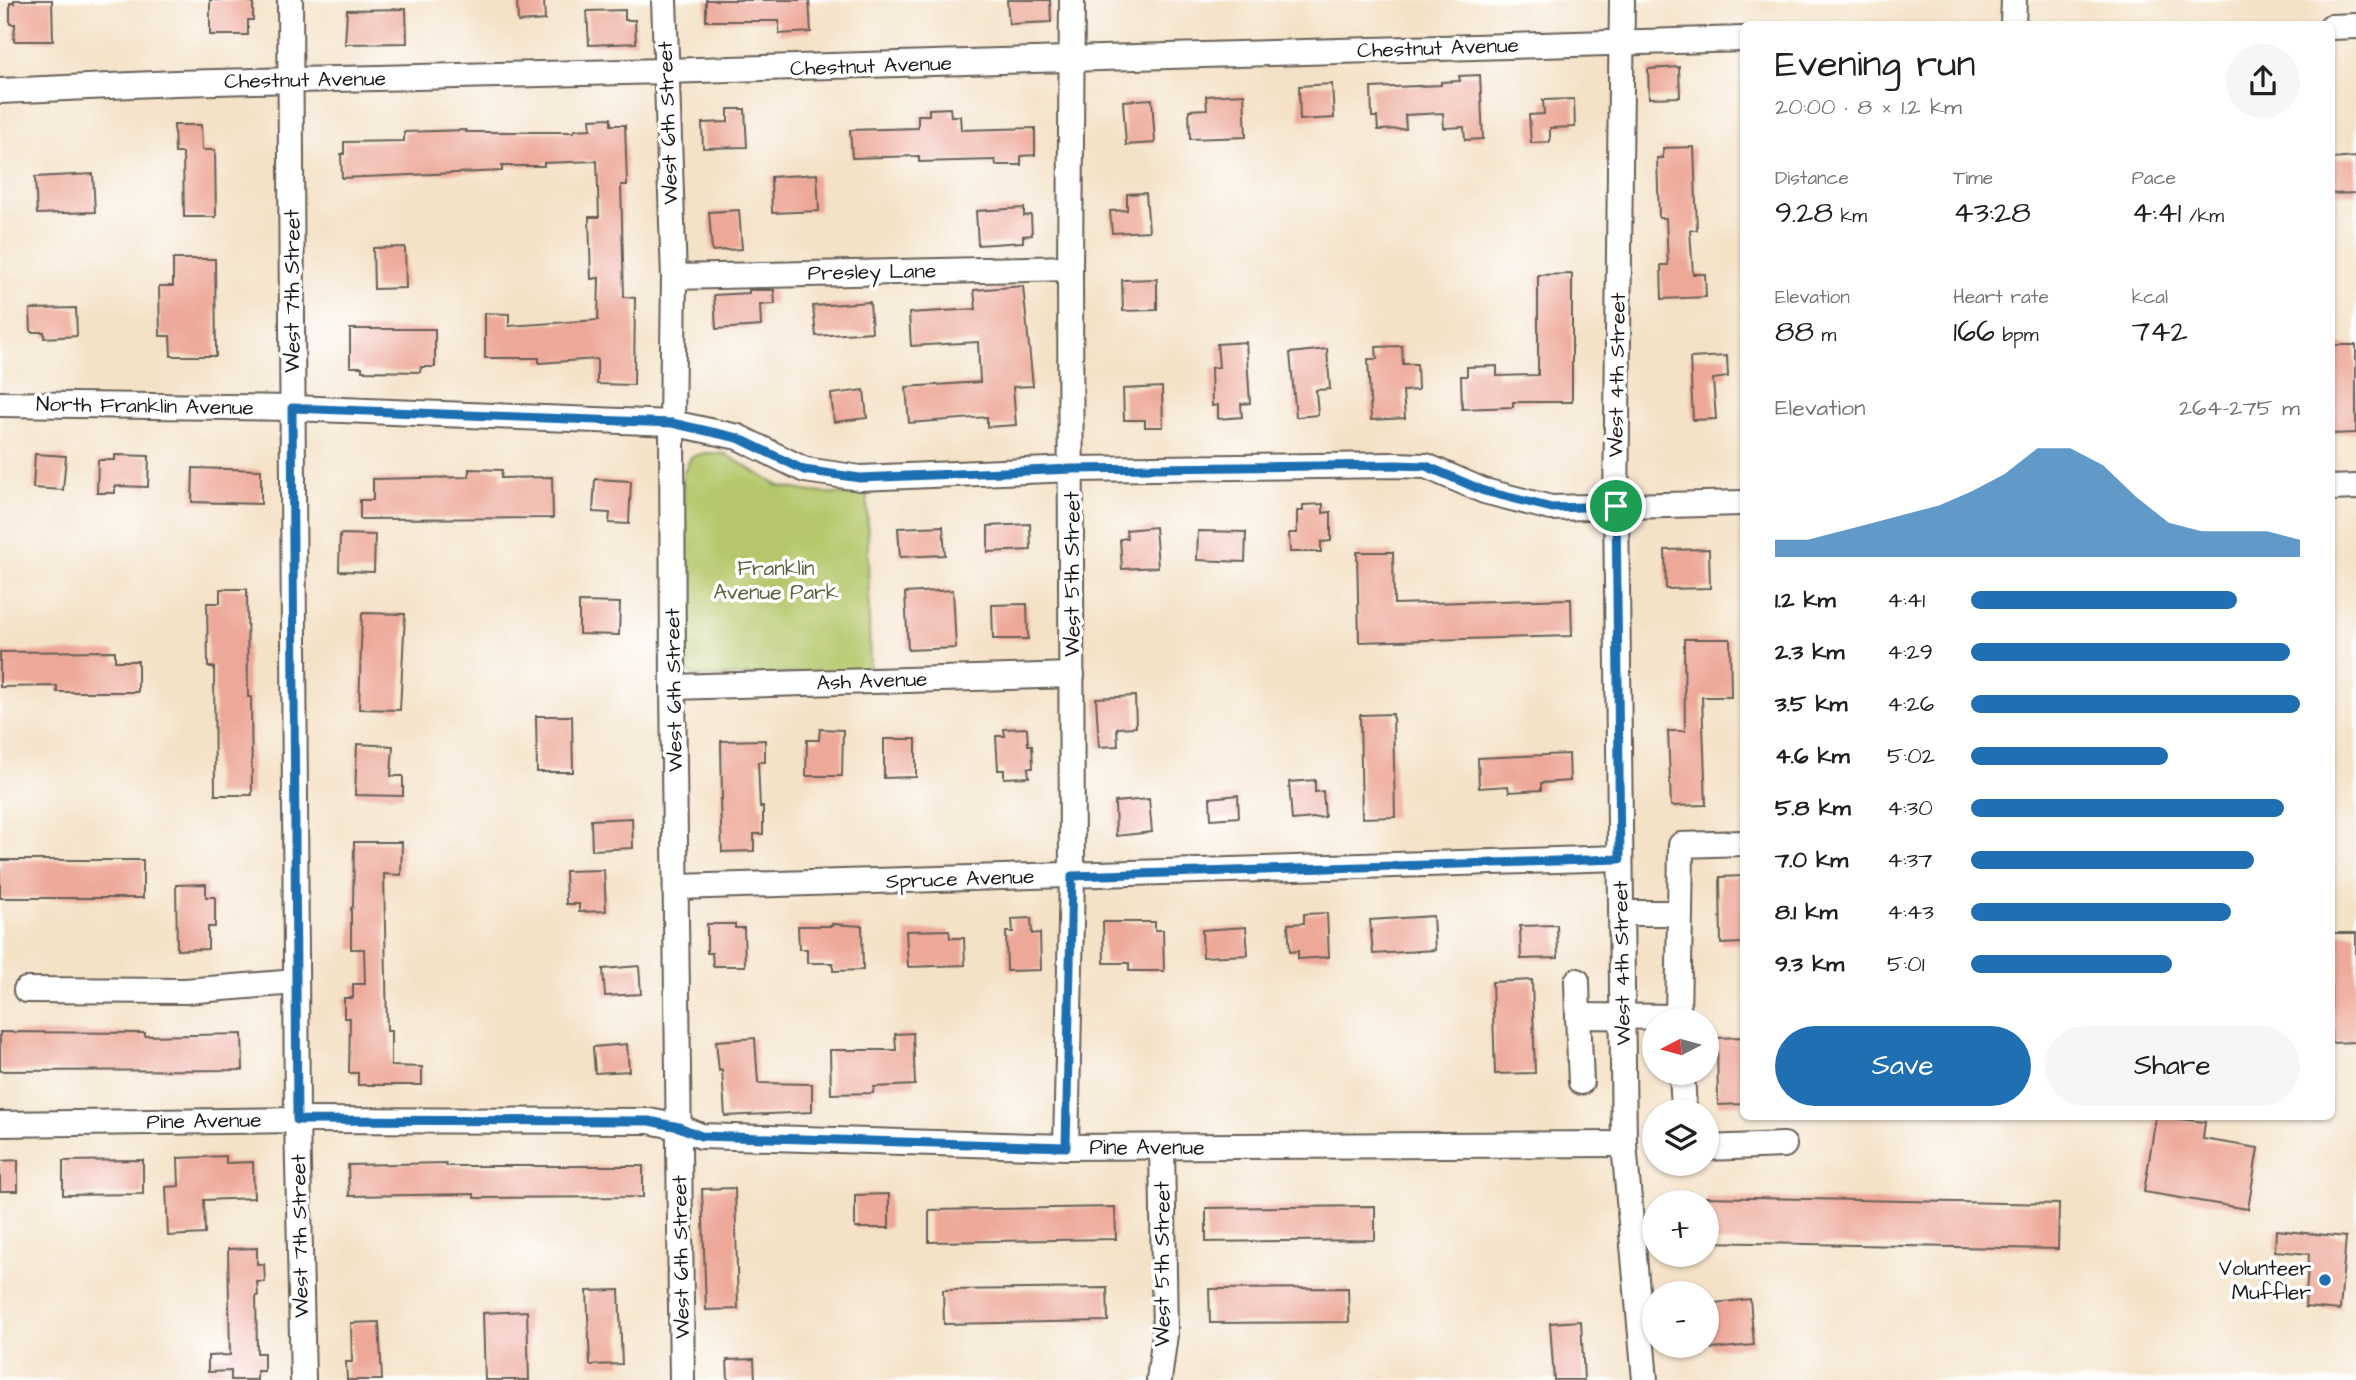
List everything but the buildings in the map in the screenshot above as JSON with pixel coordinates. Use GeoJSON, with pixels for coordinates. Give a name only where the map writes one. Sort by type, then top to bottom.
{"type":"FeatureCollection","features":[{"type":"Feature","properties":{"kind":"street","name":"West 7th Street"},"geometry":{"type":"LineString","coordinates":[[290,0],[297,1120],[303,1380]]}},
{"type":"Feature","properties":{"kind":"street","name":"West 6th Street"},"geometry":{"type":"LineString","coordinates":[[664,0],[674,277],[673,687],[678,887],[682,1380]]}},
{"type":"Feature","properties":{"kind":"street","name":"West 5th Street"},"geometry":{"type":"LineString","coordinates":[[1066,1147],[1072,876],[1072,0]]}},
{"type":"Feature","properties":{"kind":"street","name":"West 4th Street"},"geometry":{"type":"LineString","coordinates":[[1622,0],[1616,506],[1620,859],[1625,1144],[1645,1380]]}},
{"type":"Feature","properties":{"kind":"street"},"geometry":{"type":"LineString","coordinates":[[2013,21],[2014,0]]}},
{"type":"Feature","properties":{"kind":"street"},"geometry":{"type":"LineString","coordinates":[[2335,27],[2356,26]]}},
{"type":"Feature","properties":{"kind":"street","name":"Chestnut Avenue"},"geometry":{"type":"LineString","coordinates":[[0,91],[290,80],[1740,39]]}},
{"type":"Feature","properties":{"kind":"street","name":"Presley Lane"},"geometry":{"type":"LineString","coordinates":[[674,277],[1070,268]]}},
{"type":"Feature","properties":{"kind":"street","name":"North Franklin Avenue"},"geometry":{"type":"LineString","coordinates":[[0,404],[292,408],[672,423],[738,438],[804,470],[860,478],[1072,469],[1426,466],[1484,491],[1552,508],[1740,503]]}},
{"type":"Feature","properties":{"kind":"street"},"geometry":{"type":"LineString","coordinates":[[2335,488],[2356,487]]}},
{"type":"Feature","properties":{"kind":"street","name":"Ash Avenue"},"geometry":{"type":"LineString","coordinates":[[673,687],[1072,675]]}},
{"type":"Feature","properties":{"kind":"street"},"geometry":{"type":"LineString","coordinates":[[1678,1008],[1681,845],[1740,843]]}},
{"type":"Feature","properties":{"kind":"street","name":"Spruce Avenue"},"geometry":{"type":"LineString","coordinates":[[678,887],[1620,859]]}},
{"type":"Feature","properties":{"kind":"street"},"geometry":{"type":"LineString","coordinates":[[1622,913],[1680,913]]}},
{"type":"Feature","properties":{"kind":"street"},"geometry":{"type":"LineString","coordinates":[[1577,981],[1581,1082]]}},
{"type":"Feature","properties":{"kind":"street"},"geometry":{"type":"LineString","coordinates":[[26,990],[185,990],[296,982]]}},
{"type":"Feature","properties":{"kind":"street"},"geometry":{"type":"LineString","coordinates":[[1578,1016],[1642,1017]]}},
{"type":"Feature","properties":{"kind":"street","name":"Pine Avenue"},"geometry":{"type":"LineString","coordinates":[[0,1124],[297,1120],[649,1121],[679,1127],[701,1136],[1066,1147],[1625,1144]]}},
{"type":"Feature","properties":{"kind":"street"},"geometry":{"type":"LineString","coordinates":[[1719,1148],[1784,1145]]}},
{"type":"Feature","properties":{"kind":"street","name":"West 5th Street"},"geometry":{"type":"LineString","coordinates":[[1159,1380],[1165,1334],[1162,1147]]}},
{"type":"Feature","properties":{"kind":"green space","name":"Franklin Avenue Park"},"geometry":{"type":"Polygon","coordinates":[[[705,453],[725,454],[779,486],[812,492],[867,496],[870,672],[697,677],[688,671],[684,662],[683,474],[691,457],[705,453]]]}},
{"type":"Feature","properties":{"kind":"place","name":"Volunteer Muffler"},"geometry":{"type":"Point","coordinates":[2325,1280]}},
{"type":"Feature","properties":{"kind":"route"},"geometry":{"type":"LineString","coordinates":[[292,408],[672,423],[738,438],[804,470],[860,478],[1072,469],[1426,466],[1484,491],[1523,502],[1552,508],[1616,506],[1620,859],[1072,876],[1066,1147],[701,1136],[679,1127],[649,1121],[297,1120],[292,408]]}}]}
